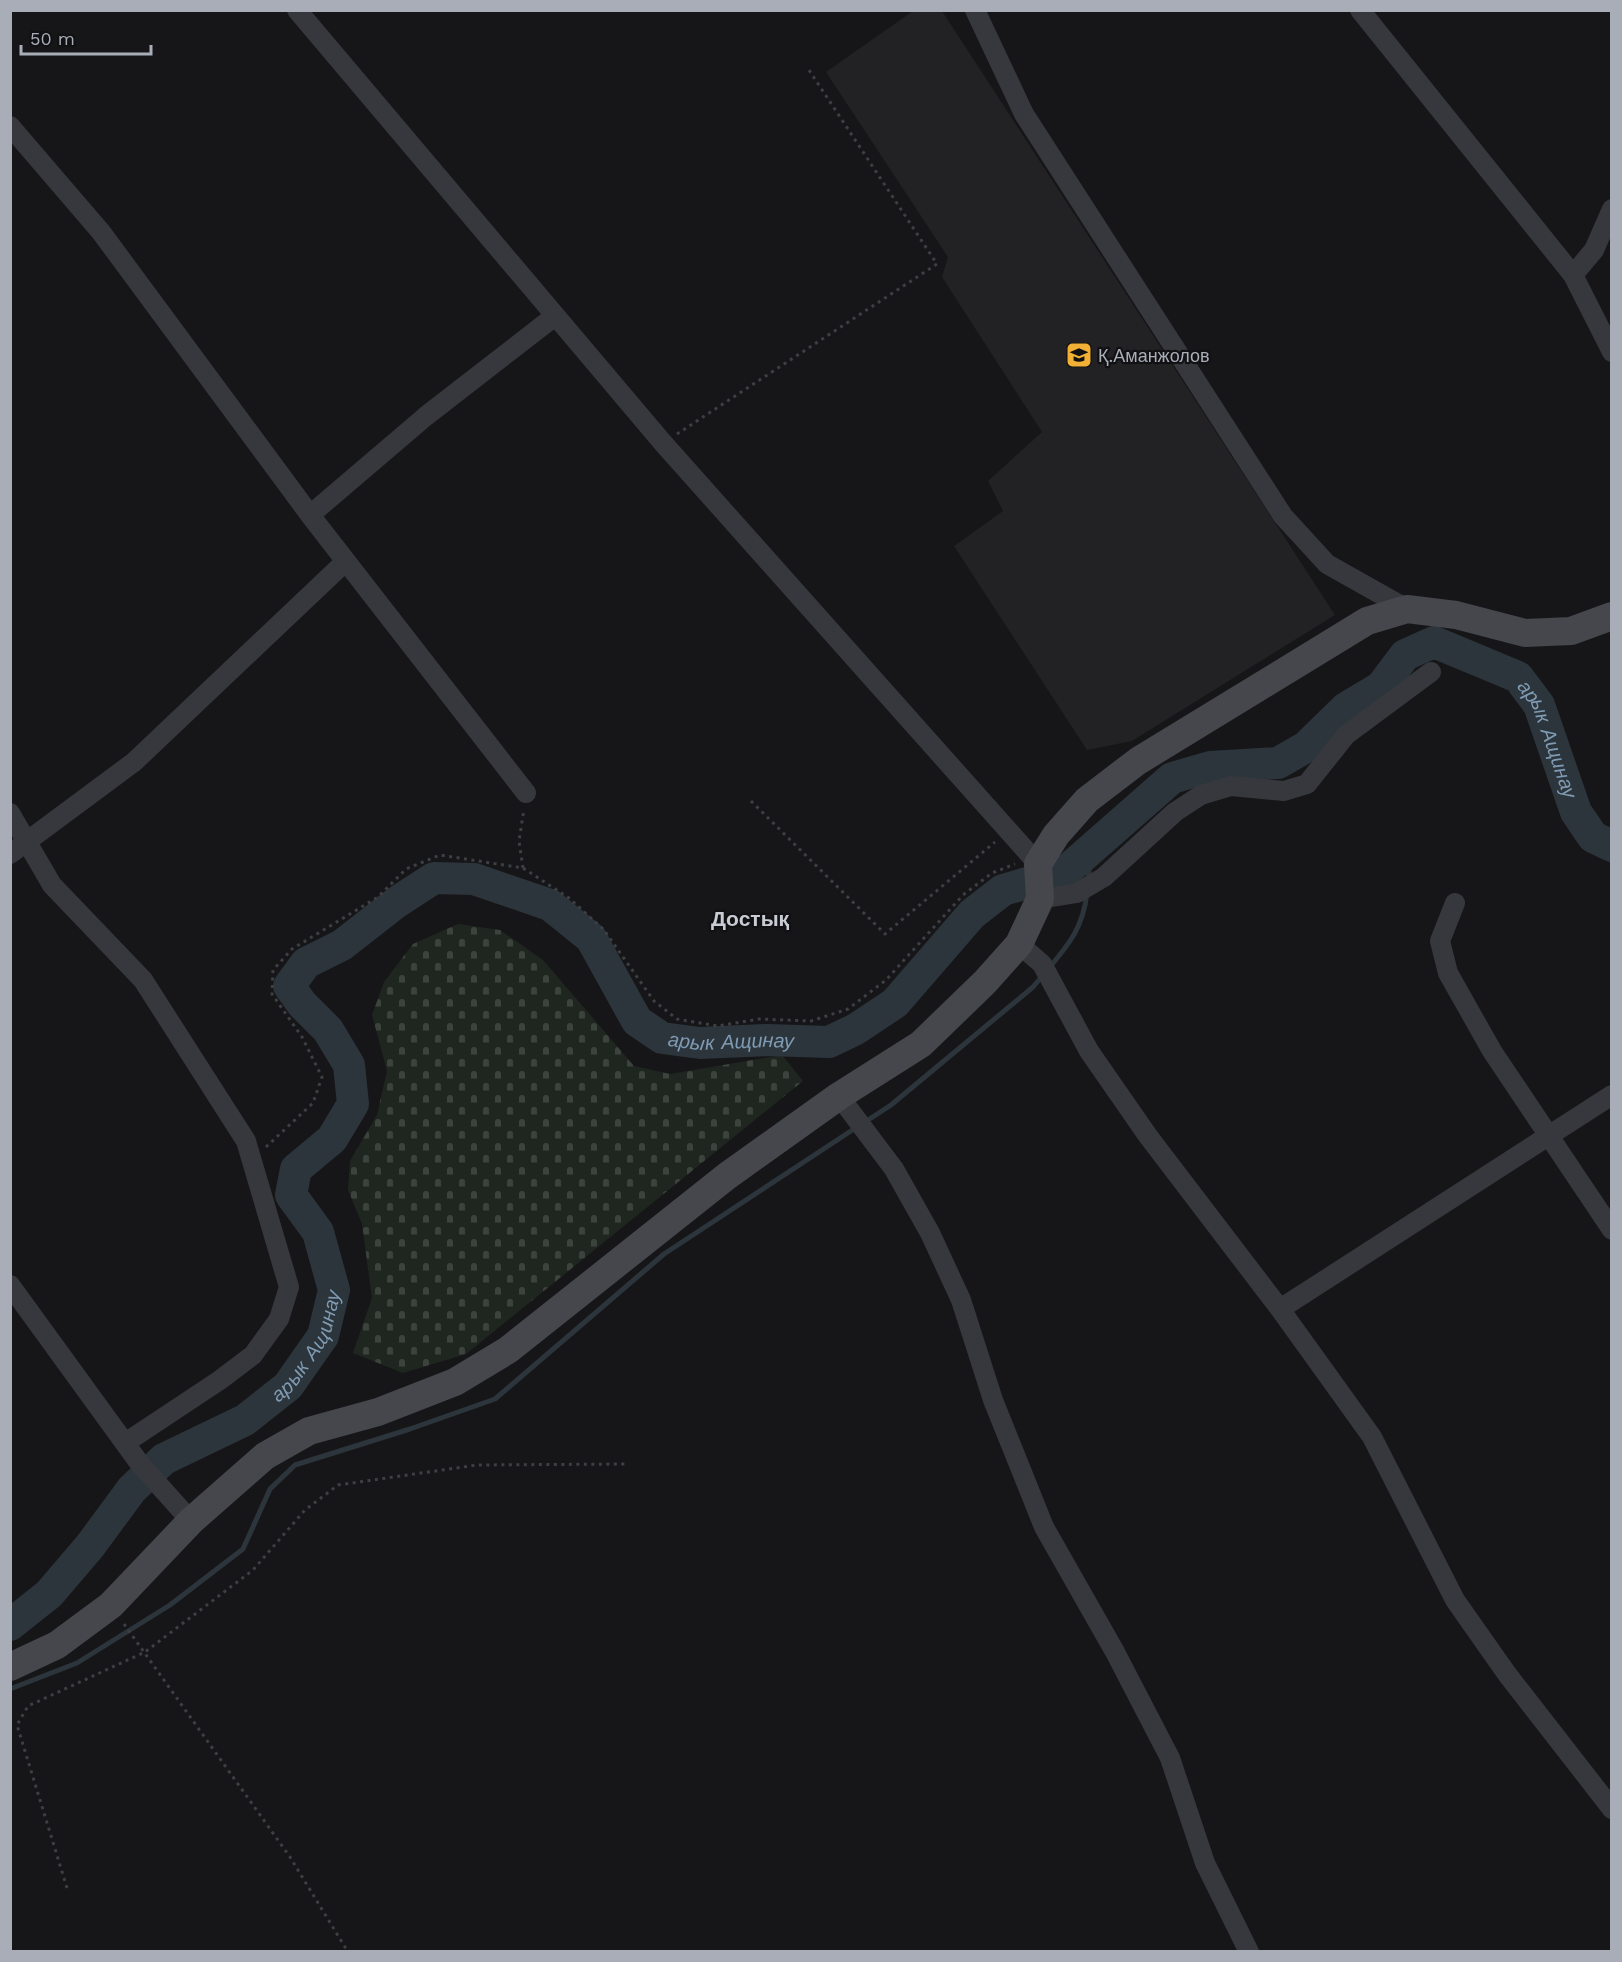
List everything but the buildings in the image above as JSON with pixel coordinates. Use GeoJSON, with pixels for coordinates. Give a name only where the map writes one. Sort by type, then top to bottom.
{"type":"FeatureCollection","features":[{"type":"Feature","properties":{"kind":"main road"},"geometry":{"type":"LineString","coordinates":[[10,1667],[57,1646],[111,1605],[191,1521],[265,1456],[309,1431],[378,1412],[455,1382],[508,1350],[727,1176],[839,1096],[921,1044],[985,982],[1019,944],[1040,899],[1038,864],[1056,835],[1088,800],[1138,761],[1367,621],[1407,609],[1456,615],[1525,633],[1571,631],[1611,616]]}},
{"type":"Feature","properties":{"kind":"street"},"geometry":{"type":"LineString","coordinates":[[297,10],[663,443],[1038,864]]}},
{"type":"Feature","properties":{"kind":"street"},"geometry":{"type":"LineString","coordinates":[[975,10],[1024,114],[1283,516],[1327,564],[1407,609]]}},
{"type":"Feature","properties":{"kind":"street"},"geometry":{"type":"LineString","coordinates":[[1360,10],[1573,275],[1611,352]]}},
{"type":"Feature","properties":{"kind":"street"},"geometry":{"type":"LineString","coordinates":[[10,126],[101,232],[310,515],[526,793]]}},
{"type":"Feature","properties":{"kind":"street"},"geometry":{"type":"LineString","coordinates":[[1573,275],[1594,250],[1611,209]]}},
{"type":"Feature","properties":{"kind":"street"},"geometry":{"type":"LineString","coordinates":[[310,515],[426,416],[555,315]]}},
{"type":"Feature","properties":{"kind":"street"},"geometry":{"type":"LineString","coordinates":[[10,854],[134,762],[346,561]]}},
{"type":"Feature","properties":{"kind":"street"},"geometry":{"type":"LineString","coordinates":[[1040,899],[1077,893],[1104,877],[1175,812],[1201,795],[1231,786],[1284,791],[1307,784],[1346,735],[1431,672]]}},
{"type":"Feature","properties":{"kind":"street"},"geometry":{"type":"LineString","coordinates":[[10,813],[52,885],[143,980],[246,1141],[289,1287],[279,1319],[253,1355],[220,1380],[124,1443]]}},
{"type":"Feature","properties":{"kind":"street"},"geometry":{"type":"LineString","coordinates":[[1455,903],[1440,941],[1449,973],[1492,1051],[1611,1230]]}},
{"type":"Feature","properties":{"kind":"street"},"geometry":{"type":"LineString","coordinates":[[1019,944],[1042,964],[1089,1051],[1148,1136],[1280,1309],[1372,1437],[1455,1600],[1507,1674],[1611,1809]]}},
{"type":"Feature","properties":{"kind":"street"},"geometry":{"type":"LineString","coordinates":[[1280,1309],[1611,1095]]}},
{"type":"Feature","properties":{"kind":"street"},"geometry":{"type":"LineString","coordinates":[[839,1096],[894,1169],[930,1233],[957,1290],[993,1400],[1044,1527],[1115,1652],[1170,1758],[1205,1863],[1249,1952]]}},
{"type":"Feature","properties":{"kind":"street"},"geometry":{"type":"LineString","coordinates":[[10,1285],[140,1464],[191,1521]]}},
{"type":"Feature","properties":{"kind":"path"},"geometry":{"type":"LineString","coordinates":[[663,443],[938,264],[807,67]]}},
{"type":"Feature","properties":{"kind":"path"},"geometry":{"type":"LineString","coordinates":[[523,868],[519,841],[526,793]]}},
{"type":"Feature","properties":{"kind":"path"},"geometry":{"type":"LineString","coordinates":[[750,801],[885,934],[1008,831]]}},
{"type":"Feature","properties":{"kind":"path"},"geometry":{"type":"LineString","coordinates":[[252,1161],[313,1103],[322,1077],[302,1037],[272,994],[273,970],[292,949],[378,897],[406,869],[440,855],[523,868],[569,898],[604,930],[654,1001],[677,1018],[718,1026],[759,1019],[811,1021],[848,1009],[886,980],[963,895],[977,884],[992,873],[1012,864],[1038,864]]}},
{"type":"Feature","properties":{"kind":"path"},"geometry":{"type":"LineString","coordinates":[[67,1888],[17,1725],[28,1706],[145,1652],[254,1570],[305,1510],[338,1485],[477,1464],[625,1464]]}},
{"type":"Feature","properties":{"kind":"path"},"geometry":{"type":"LineString","coordinates":[[111,1605],[290,1857],[348,1952]]}},
{"type":"Feature","properties":{"kind":"shaded area","name":"Қ.Аманжолов"},"geometry":{"type":"Polygon","coordinates":[[[913,11],[942,11],[1335,615],[1132,741],[1087,750],[954,546],[1003,511],[988,481],[1042,432],[942,277],[948,257],[826,72],[913,11]]]}},
{"type":"Feature","properties":{"kind":"green space"},"geometry":{"type":"Polygon","coordinates":[[[458,924],[500,930],[543,960],[634,1066],[670,1074],[782,1055],[803,1081],[466,1354],[403,1373],[353,1353],[372,1298],[362,1224],[348,1190],[350,1161],[377,1115],[387,1071],[372,1015],[384,982],[413,944],[458,924]]]}},
{"type":"Feature","properties":{"kind":"waterway","name":"арык Ащинау"},"geometry":{"type":"LineString","coordinates":[[10,1625],[49,1594],[90,1546],[132,1489],[164,1459],[245,1420],[288,1386],[323,1336],[334,1290],[318,1232],[291,1195],[296,1169],[332,1139],[353,1104],[349,1065],[328,1030],[302,1004],[289,986],[306,963],[342,945],[397,902],[434,878],[474,879],[550,905],[591,938],[637,1021],[662,1038],[700,1043],[767,1040],[829,1042],[856,1029],[895,1003],[972,914],[1003,890],[1065,872],[1172,778],[1210,767],[1278,763],[1306,747],[1346,708],[1381,687],[1405,655],[1434,642],[1518,677],[1539,705],[1576,812],[1593,837],[1612,846]]}},
{"type":"Feature","properties":{"kind":"waterway"},"geometry":{"type":"LineString","coordinates":[[1088,881],[1091,849]]}},
{"type":"Feature","properties":{"kind":"waterway"},"geometry":{"type":"LineString","coordinates":[[1049,968],[1079,925],[1087,893]]}},
{"type":"Feature","properties":{"kind":"waterway"},"geometry":{"type":"LineString","coordinates":[[865,1122],[891,1105],[1033,987],[1043,975]]}},
{"type":"Feature","properties":{"kind":"waterway"},"geometry":{"type":"LineString","coordinates":[[10,1689],[77,1663],[170,1605],[243,1549],[270,1489],[295,1465],[410,1429],[495,1399],[664,1254],[857,1127]]}},
{"type":"Feature","properties":{"kind":"place","name":"Қ.Аманжолов"},"geometry":{"type":"Point","coordinates":[1079,355]}},
{"type":"Feature","properties":{"kind":"district","name":"Достық"},"geometry":{"type":"Point","coordinates":[750,918]}}]}
